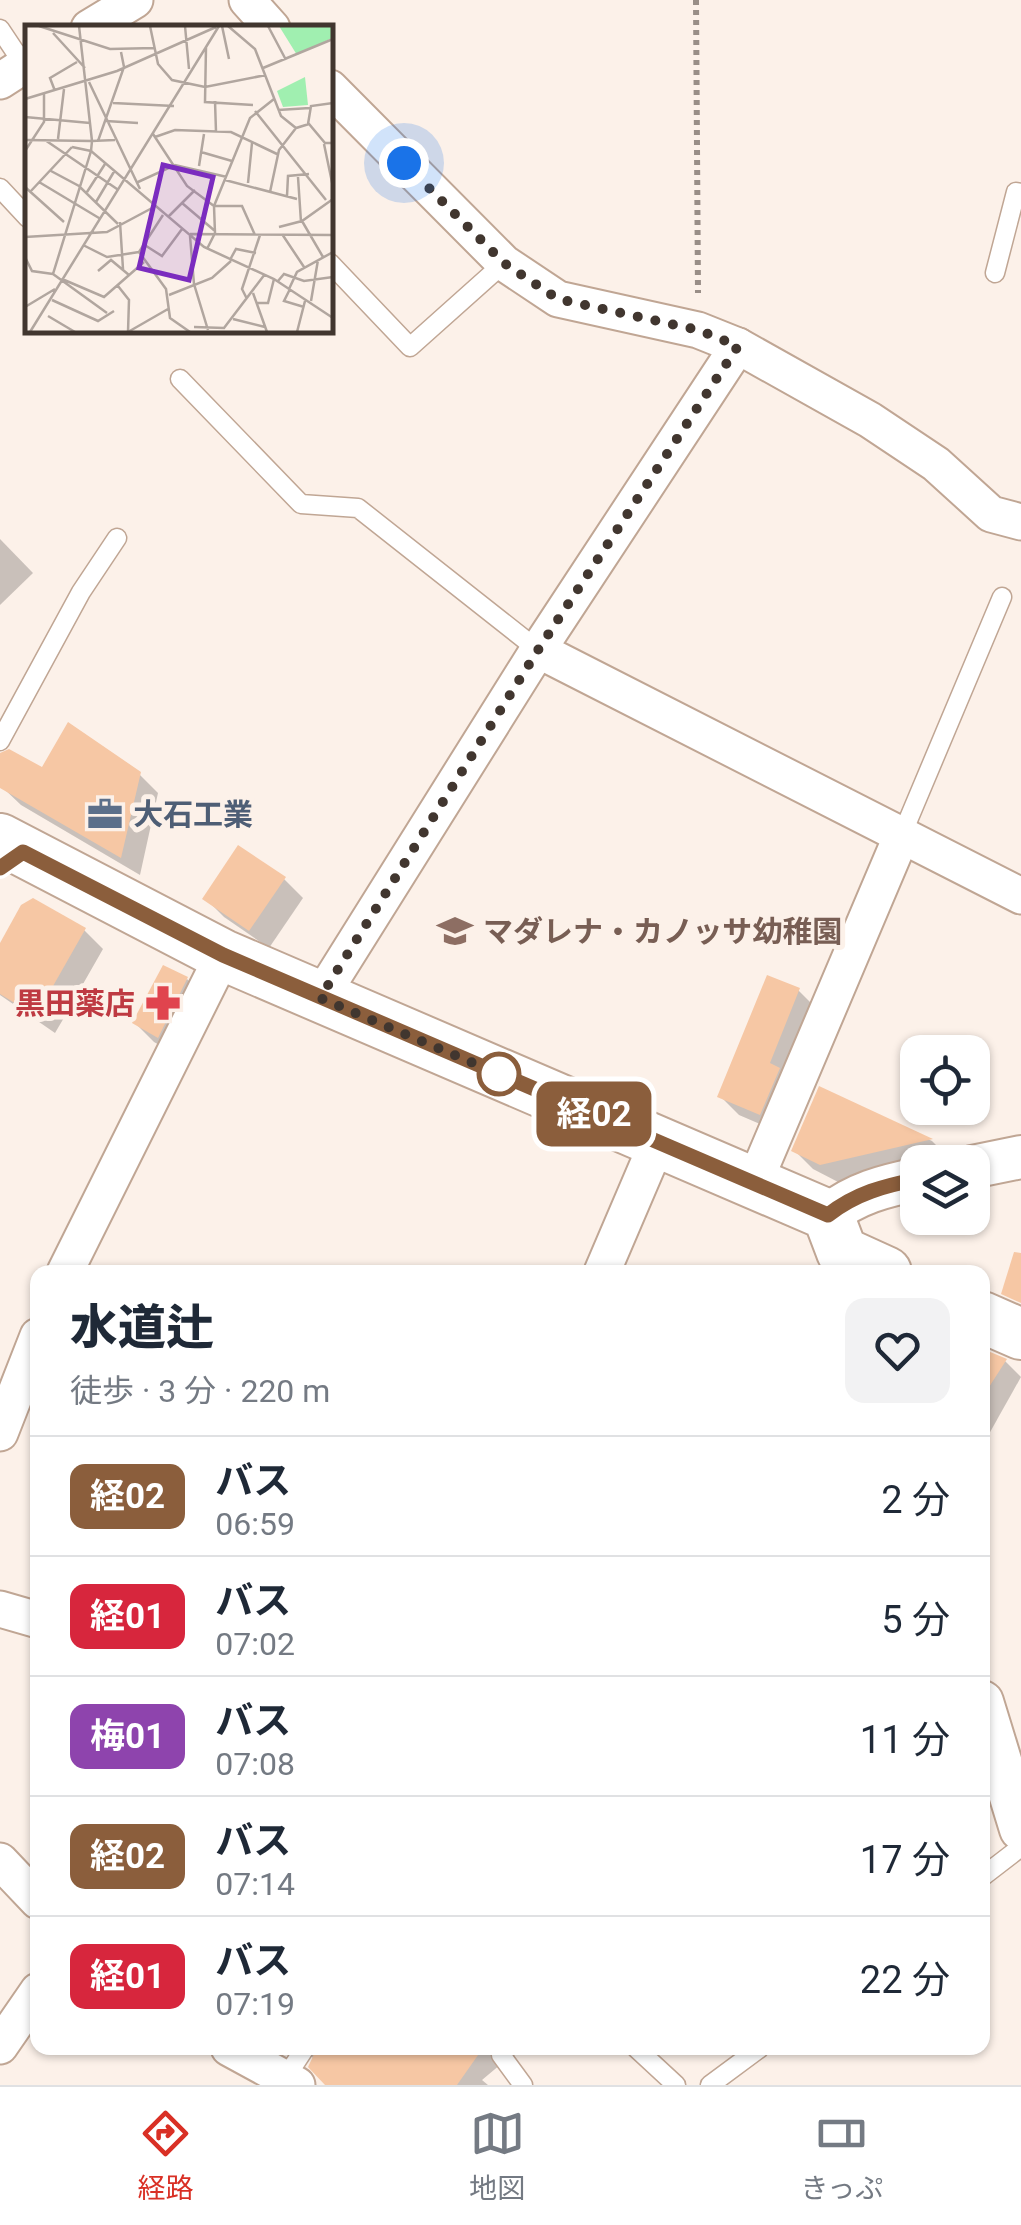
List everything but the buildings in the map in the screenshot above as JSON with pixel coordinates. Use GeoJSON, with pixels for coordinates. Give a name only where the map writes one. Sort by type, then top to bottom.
{"type":"FeatureCollection","features":[{"type":"Feature","properties":{"kind":"main road"},"geometry":{"type":"LineString","coordinates":[[8,853],[320,998],[755,1182],[851,1253]]}},
{"type":"Feature","properties":{"kind":"main road"},"geometry":{"type":"LineString","coordinates":[[990,1320],[1021,1334]]}},
{"type":"Feature","properties":{"kind":"street"},"geometry":{"type":"LineString","coordinates":[[98,25],[136,0]]}},
{"type":"Feature","properties":{"kind":"street"},"geometry":{"type":"LineString","coordinates":[[247,0],[269,25]]}},
{"type":"Feature","properties":{"kind":"street"},"geometry":{"type":"LineString","coordinates":[[332,90],[504,263],[558,299],[698,330],[738,346],[870,420],[936,464],[991,514],[1021,522]]}},
{"type":"Feature","properties":{"kind":"street"},"geometry":{"type":"LineString","coordinates":[[320,998],[538,650],[738,346]]}},
{"type":"Feature","properties":{"kind":"street"},"geometry":{"type":"LineString","coordinates":[[538,650],[1021,896]]}},
{"type":"Feature","properties":{"kind":"street"},"geometry":{"type":"LineString","coordinates":[[755,1182],[901,837]]}},
{"type":"Feature","properties":{"kind":"street"},"geometry":{"type":"LineString","coordinates":[[68,1265],[223,955]]}},
{"type":"Feature","properties":{"kind":"street"},"geometry":{"type":"LineString","coordinates":[[605,1265],[658,1141]]}},
{"type":"Feature","properties":{"kind":"street"},"geometry":{"type":"LineString","coordinates":[[990,1163],[1021,1157]]}},
{"type":"Feature","properties":{"kind":"street"},"geometry":{"type":"LineString","coordinates":[[851,1253],[848,1199],[900,1183]]}},
{"type":"Feature","properties":{"kind":"street"},"geometry":{"type":"LineString","coordinates":[[0,1433],[7,1383],[30,1348]]}},
{"type":"Feature","properties":{"kind":"street"},"geometry":{"type":"LineString","coordinates":[[0,1609],[30,1618]]}},
{"type":"Feature","properties":{"kind":"street"},"geometry":{"type":"LineString","coordinates":[[990,1732],[1021,1829]]}},
{"type":"Feature","properties":{"kind":"street"},"geometry":{"type":"LineString","coordinates":[[0,1862],[30,1893]]}},
{"type":"Feature","properties":{"kind":"street"},"geometry":{"type":"LineString","coordinates":[[0,2046],[30,2003]]}},
{"type":"Feature","properties":{"kind":"street"},"geometry":{"type":"LineString","coordinates":[[242,2055],[291,2081]]}},
{"type":"Feature","properties":{"kind":"lane"},"geometry":{"type":"LineString","coordinates":[[0,29],[17,70]]}},
{"type":"Feature","properties":{"kind":"lane"},"geometry":{"type":"LineString","coordinates":[[0,188],[25,215]]}},
{"type":"Feature","properties":{"kind":"lane"},"geometry":{"type":"LineString","coordinates":[[996,273],[1016,192],[1021,193]]}},
{"type":"Feature","properties":{"kind":"lane"},"geometry":{"type":"LineString","coordinates":[[332,265],[410,347],[504,263]]}},
{"type":"Feature","properties":{"kind":"lane"},"geometry":{"type":"LineString","coordinates":[[180,379],[301,504],[358,508],[538,650]]}},
{"type":"Feature","properties":{"kind":"lane"},"geometry":{"type":"LineString","coordinates":[[0,741],[80,592],[116,538]]}},
{"type":"Feature","properties":{"kind":"lane"},"geometry":{"type":"LineString","coordinates":[[901,837],[1002,597]]}},
{"type":"Feature","properties":{"kind":"lane"},"geometry":{"type":"LineString","coordinates":[[990,1872],[1021,1847]]}},
{"type":"Feature","properties":{"kind":"lane"},"geometry":{"type":"LineString","coordinates":[[291,2081],[302,2055]]}},
{"type":"Feature","properties":{"kind":"lane"},"geometry":{"type":"LineString","coordinates":[[502,2055],[523,2085]]}},
{"type":"Feature","properties":{"kind":"lane"},"geometry":{"type":"LineString","coordinates":[[644,2055],[676,2085]]}},
{"type":"Feature","properties":{"kind":"lane"},"geometry":{"type":"LineString","coordinates":[[710,2085],[751,2055]]}},
{"type":"Feature","properties":{"kind":"path"},"geometry":{"type":"LineString","coordinates":[[696,0],[698,330]]}},
{"type":"Feature","properties":{"kind":"bus line","name":"経02"},"geometry":{"type":"LineString","coordinates":[[0,868],[23,852],[223,955],[828,1215],[848,1199],[900,1183]]}},
{"type":"Feature","properties":{"kind":"place","name":"大石工業"},"geometry":{"type":"Point","coordinates":[105,814]}},
{"type":"Feature","properties":{"kind":"place","name":"マダレナ・カノッサ幼稚園"},"geometry":{"type":"Point","coordinates":[455,931]}},
{"type":"Feature","properties":{"kind":"place","name":"黒田薬店"},"geometry":{"type":"Point","coordinates":[163,1003]}},
{"type":"Feature","properties":{"kind":"route"},"geometry":{"type":"LineString","coordinates":[[404,163],[504,263],[558,299],[698,330],[738,346],[538,650],[320,998],[499,1074]]}}]}
